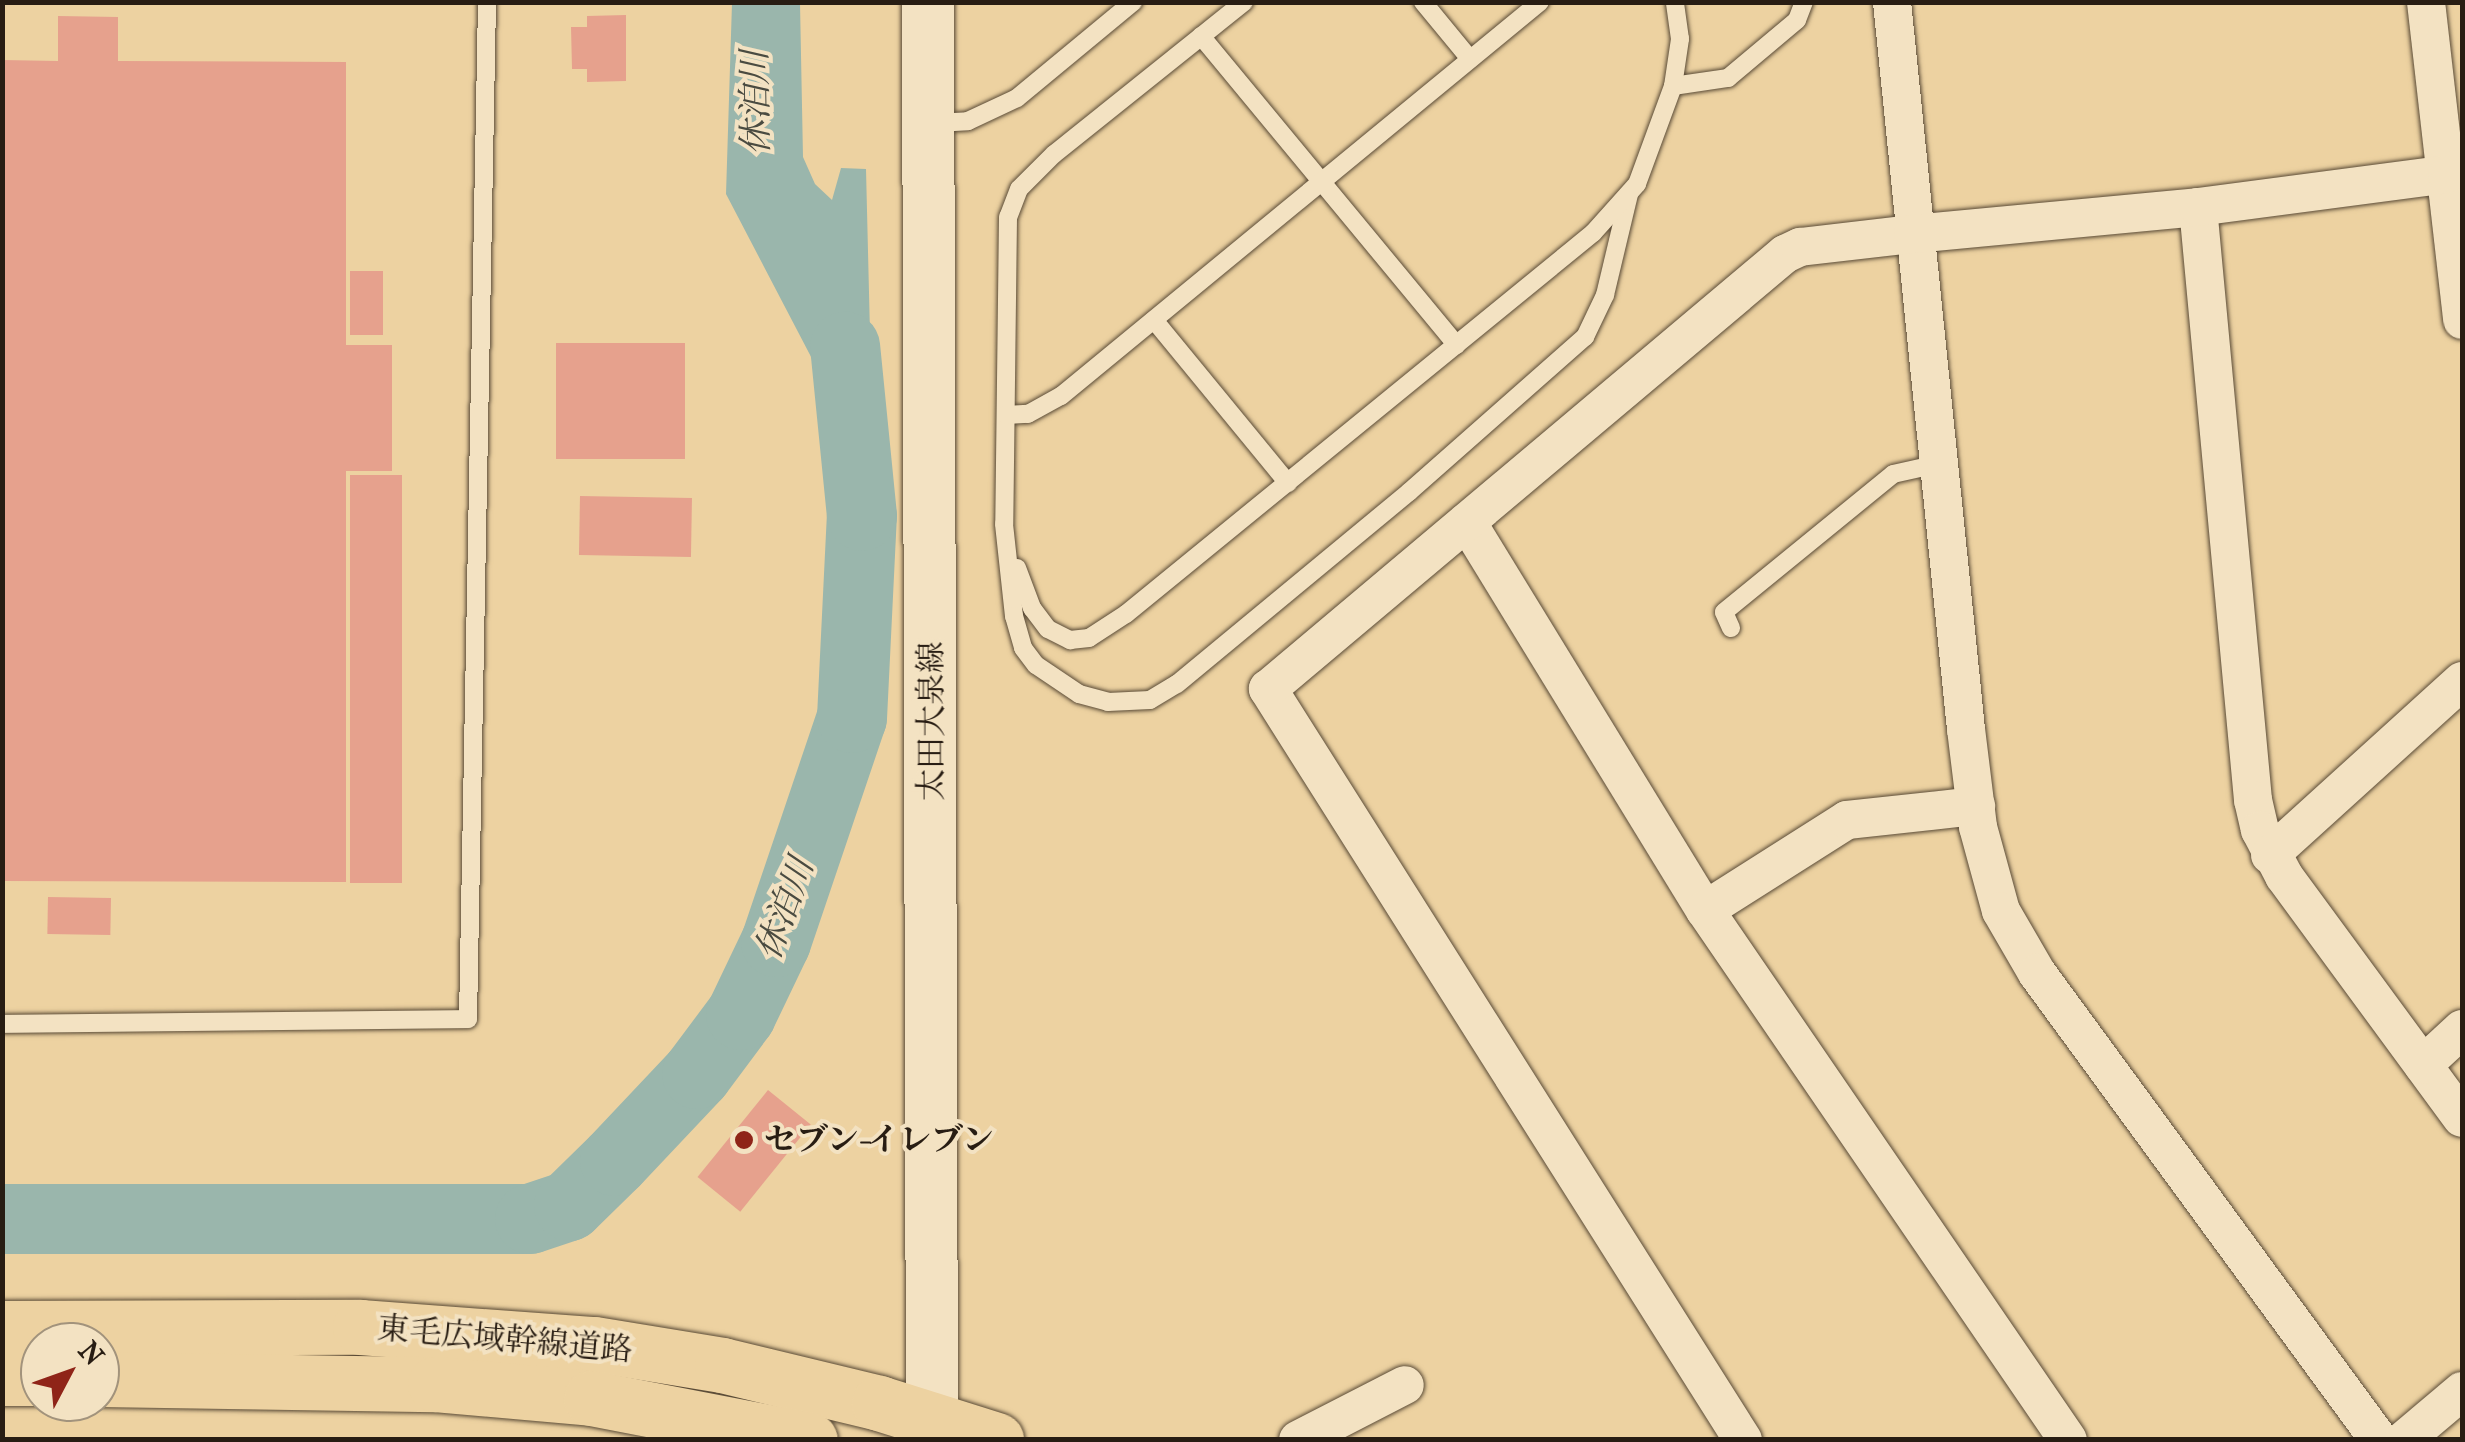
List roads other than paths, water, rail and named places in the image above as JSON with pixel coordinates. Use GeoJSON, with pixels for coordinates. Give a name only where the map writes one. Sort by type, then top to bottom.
{"type":"FeatureCollection","features":[{"type":"Feature","properties":{"kind":"highway","name":"東毛広域幹線道路"},"geometry":{"type":"LineString","coordinates":[[2,1328],[360,1327],[594,1344],[722,1365],[932,1428],[996,1440]]}},
{"type":"Feature","properties":{"kind":"highway","name":"東毛広域幹線道路"},"geometry":{"type":"LineString","coordinates":[[120,1379],[435,1384],[592,1398],[810,1440]]}},
{"type":"Feature","properties":{"kind":"main road","name":"太田大泉線"},"geometry":{"type":"LineString","coordinates":[[928,2],[932,1428]]}},
{"type":"Feature","properties":{"kind":"street"},"geometry":{"type":"LineString","coordinates":[[1892,2],[1913,234],[1976,806],[2001,911],[2038,973],[2379,1440]]}},
{"type":"Feature","properties":{"kind":"street"},"geometry":{"type":"LineString","coordinates":[[2426,2],[2455,170],[2462,320]]}},
{"type":"Feature","properties":{"kind":"street"},"geometry":{"type":"LineString","coordinates":[[1743,1440],[1268,689],[1784,254],[1800,247],[2198,207],[2455,170]]}},
{"type":"Feature","properties":{"kind":"street"},"geometry":{"type":"LineString","coordinates":[[2198,207],[2253,800],[2270,855],[2462,1118]]}},
{"type":"Feature","properties":{"kind":"street"},"geometry":{"type":"LineString","coordinates":[[1467,522],[1705,910],[2068,1440]]}},
{"type":"Feature","properties":{"kind":"street"},"geometry":{"type":"LineString","coordinates":[[2270,855],[2462,680]]}},
{"type":"Feature","properties":{"kind":"street"},"geometry":{"type":"LineString","coordinates":[[1705,910],[1847,820],[1976,806]]}},
{"type":"Feature","properties":{"kind":"street"},"geometry":{"type":"LineString","coordinates":[[2423,1065],[2462,1028]]}},
{"type":"Feature","properties":{"kind":"street"},"geometry":{"type":"LineString","coordinates":[[1298,1440],[1405,1386]]}},
{"type":"Feature","properties":{"kind":"street"},"geometry":{"type":"LineString","coordinates":[[2404,1440],[2462,1391]]}},
{"type":"Feature","properties":{"kind":"lane"},"geometry":{"type":"LineString","coordinates":[[2,1024],[468,1019],[486,2]]}},
{"type":"Feature","properties":{"kind":"lane"},"geometry":{"type":"LineString","coordinates":[[929,123],[968,121],[1017,98],[1133,2]]}},
{"type":"Feature","properties":{"kind":"lane"},"geometry":{"type":"LineString","coordinates":[[1212,2],[1225,18]]}},
{"type":"Feature","properties":{"kind":"lane"},"geometry":{"type":"LineString","coordinates":[[1244,2],[1054,154],[1020,190],[1008,217],[1004,524],[1032,608],[1048,630],[1070,640],[1089,638],[1126,614],[1593,233],[1637,184],[1673,86],[1680,38],[1675,2]]}},
{"type":"Feature","properties":{"kind":"lane"},"geometry":{"type":"LineString","coordinates":[[1423,2],[1470,59]]}},
{"type":"Feature","properties":{"kind":"lane"},"geometry":{"type":"LineString","coordinates":[[1006,415],[1028,414],[1062,396],[1540,2]]}},
{"type":"Feature","properties":{"kind":"lane"},"geometry":{"type":"LineString","coordinates":[[1673,86],[1728,78],[1797,20],[1804,2]]}},
{"type":"Feature","properties":{"kind":"lane"},"geometry":{"type":"LineString","coordinates":[[1202,36],[1457,345]]}},
{"type":"Feature","properties":{"kind":"lane"},"geometry":{"type":"LineString","coordinates":[[1010,548],[1014,616],[1023,648],[1054,680],[1079,694],[1108,702],[1150,700],[1177,684],[1585,338],[1606,295],[1628,194]]}},
{"type":"Feature","properties":{"kind":"lane"},"geometry":{"type":"LineString","coordinates":[[1154,320],[1288,483]]}},
{"type":"Feature","properties":{"kind":"lane"},"geometry":{"type":"LineString","coordinates":[[1732,628],[1724,612],[1893,474],[1938,464]]}},
{"type":"Feature","properties":{"kind":"water"},"geometry":{"type":"Polygon","coordinates":[[[732,3],[800,3],[803,157],[815,184],[832,200],[841,168],[866,169],[872,416],[855,441],[726,194],[732,3]]]}},
{"type":"Feature","properties":{"kind":"waterway","name":"休泊川"},"geometry":{"type":"LineString","coordinates":[[2,1219],[530,1219],[569,1206],[615,1161],[697,1074],[741,1015],[776,942],[852,718],[862,516],[845,347]]}},
{"type":"Feature","properties":{"kind":"place","name":"セブン-イレブン"},"geometry":{"type":"Point","coordinates":[744,1140]}}]}
